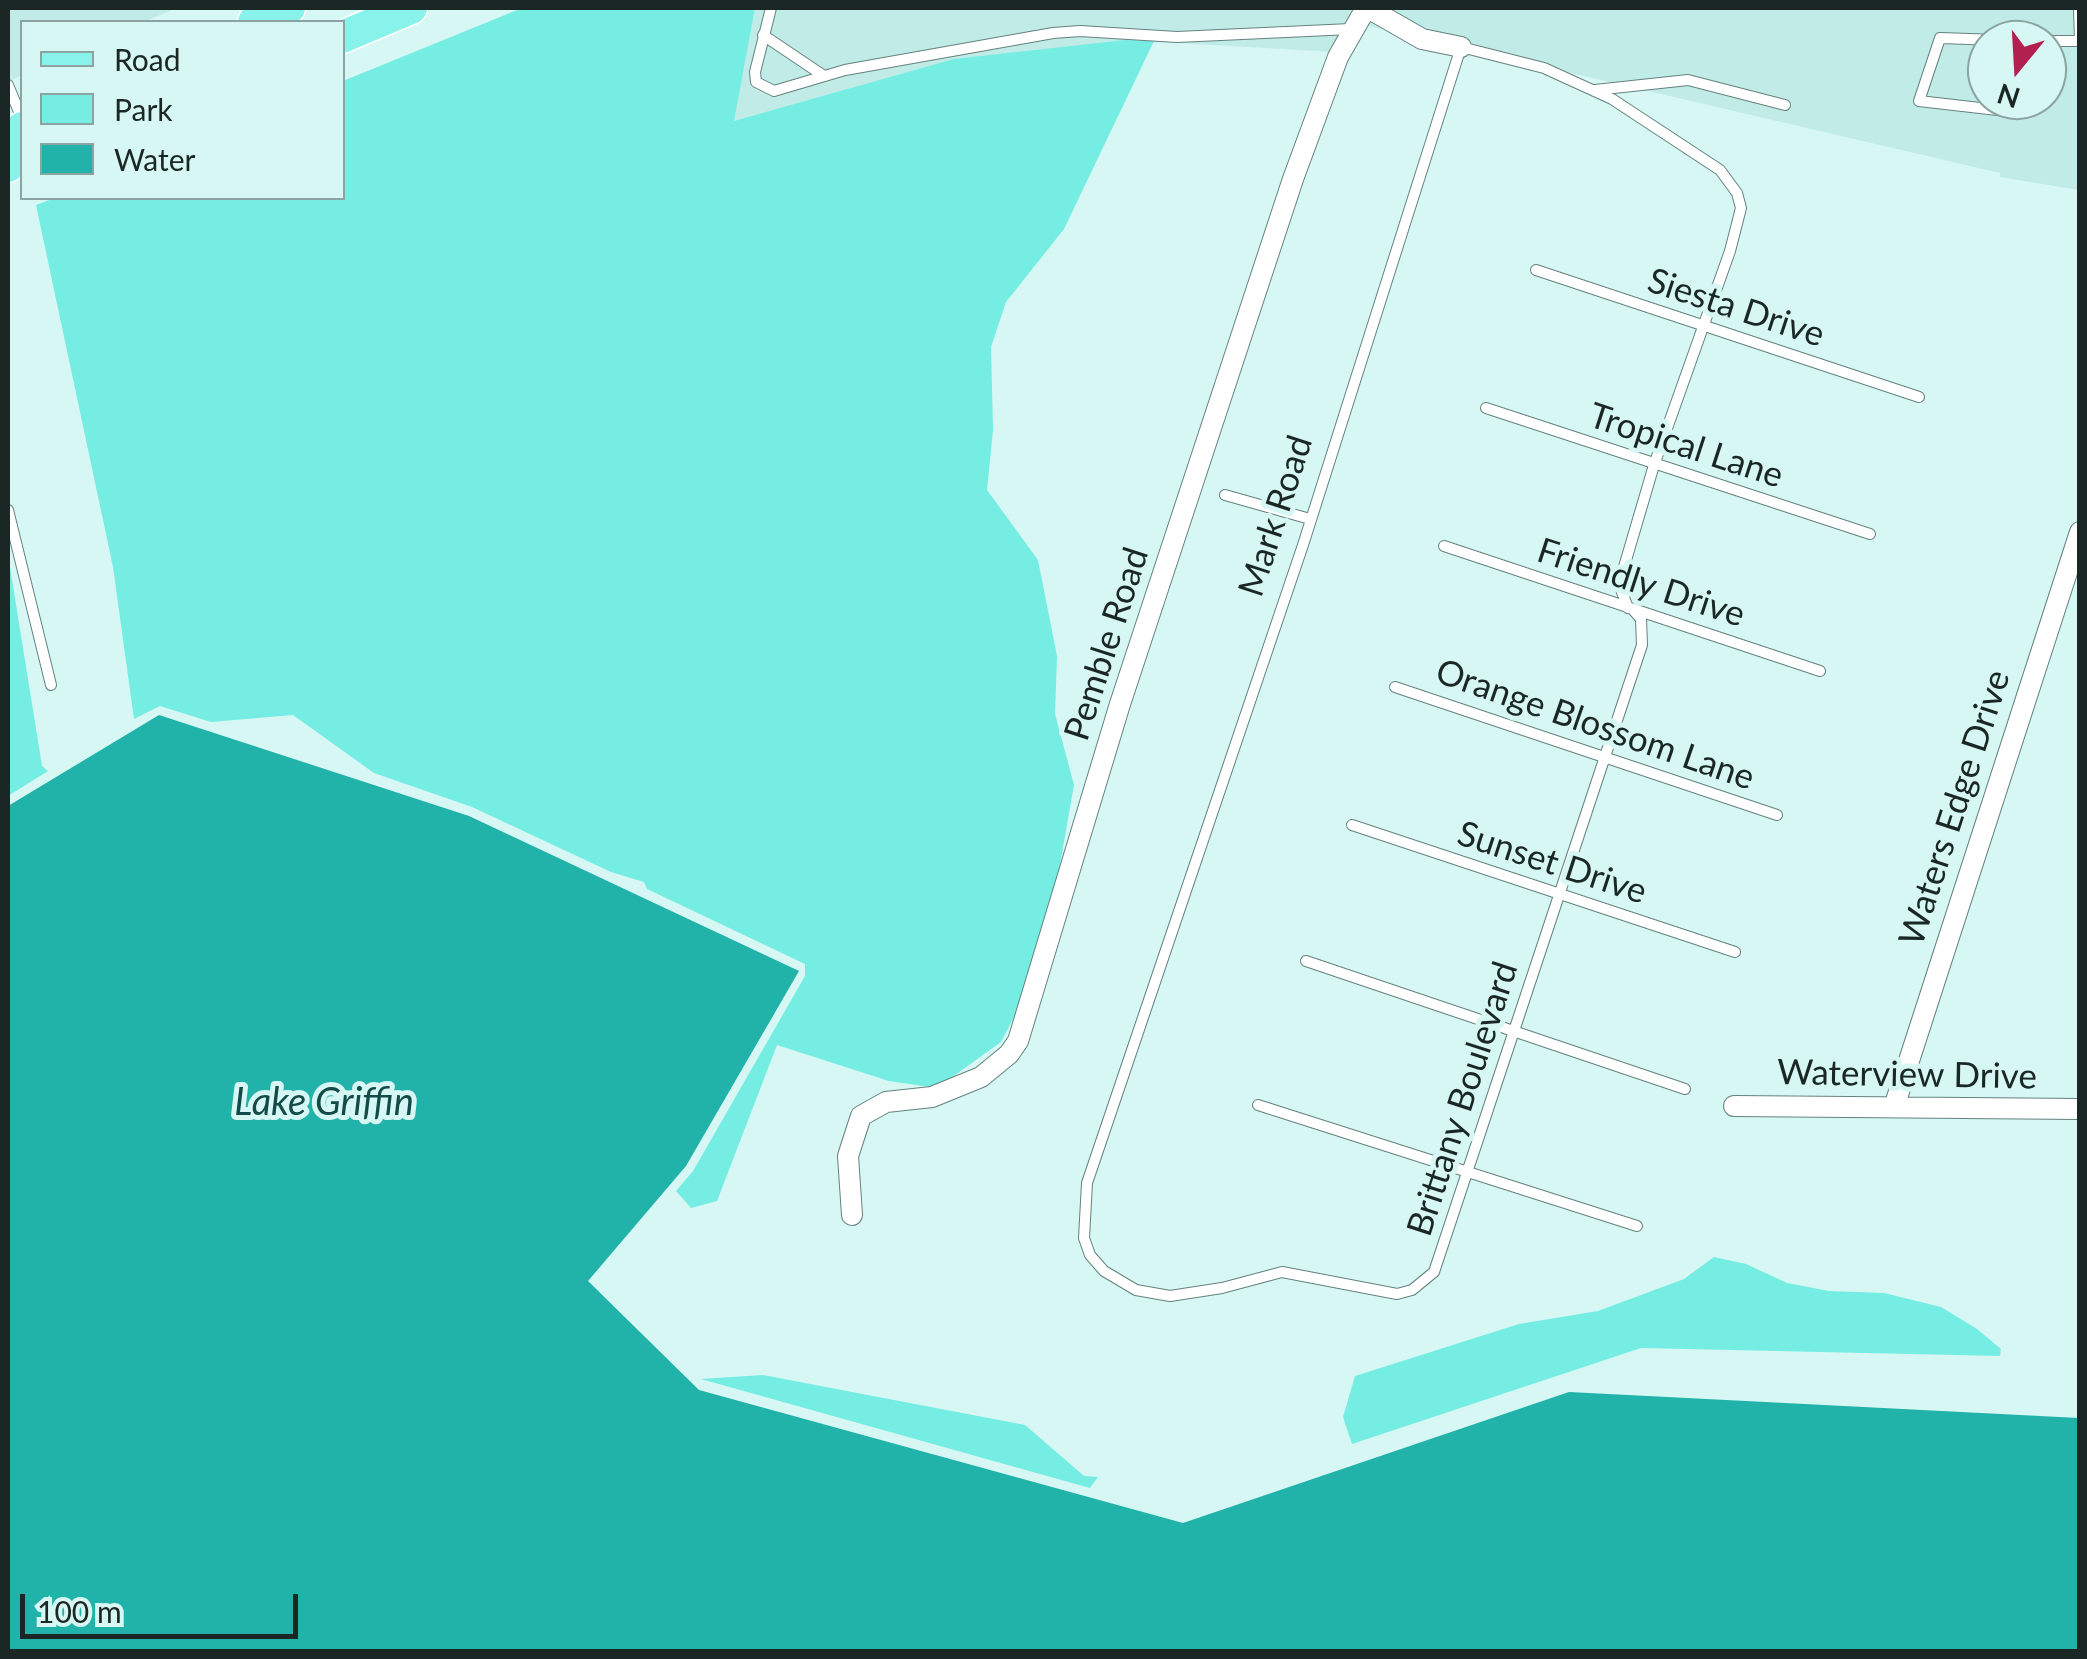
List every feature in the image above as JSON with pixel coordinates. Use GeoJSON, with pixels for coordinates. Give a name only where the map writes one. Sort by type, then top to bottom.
{"type":"FeatureCollection","features":[{"type":"Feature","properties":{"kind":"main road"},"geometry":{"type":"LineString","coordinates":[[259,20],[290,8]]}},
{"type":"Feature","properties":{"kind":"main road"},"geometry":{"type":"LineString","coordinates":[[345,36],[411,8]]}},
{"type":"Feature","properties":{"kind":"main road"},"geometry":{"type":"LineString","coordinates":[[8,166],[20,129]]}},
{"type":"Feature","properties":{"kind":"street","name":"Pemble Road"},"geometry":{"type":"LineString","coordinates":[[852,1215],[848,1156],[862,1116],[886,1102],[932,1097],[981,1077],[1009,1054],[1018,1041],[1120,704],[1293,178],[1352,29],[1368,8]]}},
{"type":"Feature","properties":{"kind":"street"},"geometry":{"type":"LineString","coordinates":[[1368,8],[1422,39],[1461,47]]}},
{"type":"Feature","properties":{"kind":"street","name":"Waters Edge Drive"},"geometry":{"type":"LineString","coordinates":[[1895,1104],[2080,532]]}},
{"type":"Feature","properties":{"kind":"street","name":"Waterview Drive"},"geometry":{"type":"LineString","coordinates":[[1734,1106],[1895,1104],[2080,1110]]}},
{"type":"Feature","properties":{"kind":"lane"},"geometry":{"type":"LineString","coordinates":[[771,8],[755,72],[756,82],[767,90],[824,76],[1080,30],[1177,38],[1352,29]]}},
{"type":"Feature","properties":{"kind":"lane"},"geometry":{"type":"LineString","coordinates":[[2078,8],[2079,41]]}},
{"type":"Feature","properties":{"kind":"lane"},"geometry":{"type":"LineString","coordinates":[[763,35],[824,76]]}},
{"type":"Feature","properties":{"kind":"lane"},"geometry":{"type":"LineString","coordinates":[[1967,39],[1940,38],[1919,101],[1967,106]]}},
{"type":"Feature","properties":{"kind":"lane","name":"Brittany Boulevard"},"geometry":{"type":"LineString","coordinates":[[1115,1101],[1087,1183],[1084,1238],[1090,1255],[1104,1271],[1152,1294],[1194,1294],[1282,1272],[1310,1274],[1382,1294],[1412,1290],[1434,1272],[1642,645],[1641,619],[1630,609],[1619,584],[1654,465],[1738,226],[1737,193],[1720,170],[1594,90],[1544,68],[1461,47]]}},
{"type":"Feature","properties":{"kind":"lane","name":"Mark Road"},"geometry":{"type":"LineString","coordinates":[[1115,1101],[1310,519],[1461,47]]}},
{"type":"Feature","properties":{"kind":"lane"},"geometry":{"type":"LineString","coordinates":[[1594,90],[1688,80],[1785,105]]}},
{"type":"Feature","properties":{"kind":"lane"},"geometry":{"type":"LineString","coordinates":[[8,85],[20,118]]}},
{"type":"Feature","properties":{"kind":"lane","name":"Siesta Drive"},"geometry":{"type":"LineString","coordinates":[[1536,270],[1919,397]]}},
{"type":"Feature","properties":{"kind":"lane","name":"Tropical Lane"},"geometry":{"type":"LineString","coordinates":[[1486,408],[1870,534]]}},
{"type":"Feature","properties":{"kind":"lane"},"geometry":{"type":"LineString","coordinates":[[1225,495],[1310,519]]}},
{"type":"Feature","properties":{"kind":"lane"},"geometry":{"type":"LineString","coordinates":[[8,510],[51,686]]}},
{"type":"Feature","properties":{"kind":"lane","name":"Friendly Drive"},"geometry":{"type":"LineString","coordinates":[[1444,546],[1820,672]]}},
{"type":"Feature","properties":{"kind":"lane","name":"Orange Blossom Lane"},"geometry":{"type":"LineString","coordinates":[[1395,687],[1777,816]]}},
{"type":"Feature","properties":{"kind":"lane","name":"Sunset Drive"},"geometry":{"type":"LineString","coordinates":[[1352,826],[1735,952]]}},
{"type":"Feature","properties":{"kind":"lane"},"geometry":{"type":"LineString","coordinates":[[1306,961],[1685,1089]]}},
{"type":"Feature","properties":{"kind":"lane"},"geometry":{"type":"LineString","coordinates":[[1258,1105],[1637,1226]]}},
{"type":"Feature","properties":{"kind":"shaded area"},"geometry":{"type":"Polygon","coordinates":[[[8,8],[177,8],[148,20],[20,20],[20,76],[8,82],[8,8]]]}},
{"type":"Feature","properties":{"kind":"shaded area"},"geometry":{"type":"Polygon","coordinates":[[[755,8],[2079,8],[2079,190],[2000,177],[2000,173],[1361,24],[1335,52],[1125,40],[733,121],[755,8]]]}},
{"type":"Feature","properties":{"kind":"green space"},"geometry":{"type":"Polygon","coordinates":[[[522,8],[755,8],[734,121],[954,59],[1125,40],[1154,41],[1064,229],[1006,302],[991,347],[993,430],[987,490],[1038,560],[1057,656],[1055,714],[1074,785],[1043,961],[1001,1042],[937,1088],[889,1081],[777,1045],[717,1201],[691,1208],[676,1191],[693,1171],[805,976],[805,964],[647,889],[644,882],[611,872],[472,807],[374,773],[293,715],[211,722],[160,706],[134,719],[113,567],[36,205],[50,200],[345,200],[345,80],[522,8]]]}},
{"type":"Feature","properties":{"kind":"green space"},"geometry":{"type":"Polygon","coordinates":[[[8,555],[42,766],[48,771],[8,796],[8,555]]]}},
{"type":"Feature","properties":{"kind":"green space"},"geometry":{"type":"Polygon","coordinates":[[[1714,1257],[1746,1264],[1787,1283],[1829,1291],[1884,1293],[1941,1307],[1977,1329],[2001,1349],[2000,1356],[1641,1348],[1352,1444],[1343,1417],[1355,1376],[1519,1324],[1598,1311],[1684,1279],[1714,1257]]]}},
{"type":"Feature","properties":{"kind":"green space"},"geometry":{"type":"Polygon","coordinates":[[[763,1375],[1025,1425],[1084,1476],[1098,1477],[1090,1488],[701,1379],[763,1375]]]}},
{"type":"Feature","properties":{"kind":"water","name":"Lake Griffin"},"geometry":{"type":"Polygon","coordinates":[[[159,715],[469,816],[799,971],[686,1166],[588,1281],[699,1390],[1183,1523],[1569,1392],[2079,1418],[2079,1651],[8,1651],[8,806],[159,715]]]}}]}
